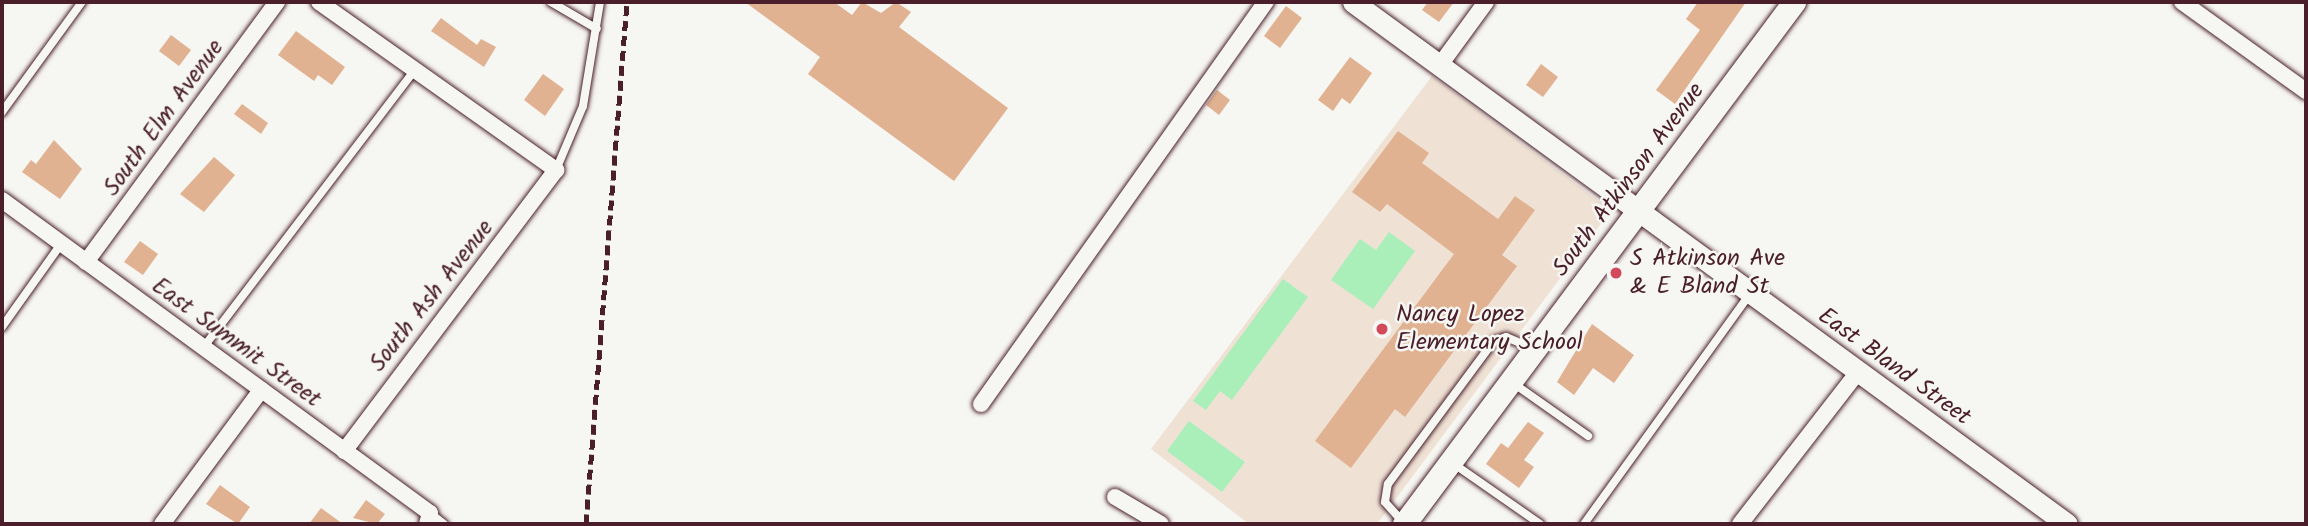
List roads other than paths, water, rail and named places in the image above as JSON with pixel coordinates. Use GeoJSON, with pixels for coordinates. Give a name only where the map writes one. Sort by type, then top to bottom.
{"type":"FeatureCollection","features":[{"type":"Feature","properties":{"kind":"main road","name":"South Atkinson Avenue"},"geometry":{"type":"LineString","coordinates":[[1404,524],[1794,2]]}},
{"type":"Feature","properties":{"kind":"street","name":"South Elm Avenue"},"geometry":{"type":"LineString","coordinates":[[86,262],[277,2]]}},
{"type":"Feature","properties":{"kind":"street"},"geometry":{"type":"LineString","coordinates":[[319,2],[556,170]]}},
{"type":"Feature","properties":{"kind":"street"},"geometry":{"type":"LineString","coordinates":[[981,404],[1266,2]]}},
{"type":"Feature","properties":{"kind":"street","name":"East Bland Street"},"geometry":{"type":"LineString","coordinates":[[1353,2],[2067,524]]}},
{"type":"Feature","properties":{"kind":"street"},"geometry":{"type":"LineString","coordinates":[[1440,65],[1486,2]]}},
{"type":"Feature","properties":{"kind":"street"},"geometry":{"type":"LineString","coordinates":[[2182,2],[2306,92]]}},
{"type":"Feature","properties":{"kind":"street","name":"South Ash Avenue"},"geometry":{"type":"LineString","coordinates":[[344,450],[556,170]]}},
{"type":"Feature","properties":{"kind":"street","name":"East Summit Street"},"geometry":{"type":"LineString","coordinates":[[2,200],[344,450],[429,519]]}},
{"type":"Feature","properties":{"kind":"street"},"geometry":{"type":"LineString","coordinates":[[1740,524],[1857,373]]}},
{"type":"Feature","properties":{"kind":"street"},"geometry":{"type":"LineString","coordinates":[[162,524],[261,390]]}},
{"type":"Feature","properties":{"kind":"street"},"geometry":{"type":"LineString","coordinates":[[1115,497],[1161,524]]}},
{"type":"Feature","properties":{"kind":"lane"},"geometry":{"type":"LineString","coordinates":[[2,112],[82,2]]}},
{"type":"Feature","properties":{"kind":"lane"},"geometry":{"type":"LineString","coordinates":[[551,2],[597,29]]}},
{"type":"Feature","properties":{"kind":"lane"},"geometry":{"type":"LineString","coordinates":[[556,170],[583,106],[600,2]]}},
{"type":"Feature","properties":{"kind":"lane"},"geometry":{"type":"LineString","coordinates":[[203,348],[415,70]]}},
{"type":"Feature","properties":{"kind":"lane"},"geometry":{"type":"LineString","coordinates":[[2,327],[61,244]]}},
{"type":"Feature","properties":{"kind":"lane"},"geometry":{"type":"LineString","coordinates":[[1584,524],[1750,294]]}},
{"type":"Feature","properties":{"kind":"lane"},"geometry":{"type":"LineString","coordinates":[[1404,524],[1385,502],[1388,484],[1478,363],[1499,338],[1534,350]]}},
{"type":"Feature","properties":{"kind":"lane"},"geometry":{"type":"LineString","coordinates":[[1511,381],[1588,436]]}},
{"type":"Feature","properties":{"kind":"lane"},"geometry":{"type":"LineString","coordinates":[[1450,462],[1540,524]]}},
{"type":"Feature","properties":{"kind":"lane","name":"East Summit Street"},"geometry":{"type":"LineString","coordinates":[[429,519],[444,524]]}},
{"type":"Feature","properties":{"kind":"railway"},"geometry":{"type":"LineString","coordinates":[[586,524],[627,2]]}},
{"type":"Feature","properties":{"kind":"place","name":"S Atkinson Ave & E Bland St"},"geometry":{"type":"Point","coordinates":[1616,273]}},
{"type":"Feature","properties":{"kind":"place","name":"Nancy Lopez Elementary School"},"geometry":{"type":"Point","coordinates":[1382,329]}}]}
